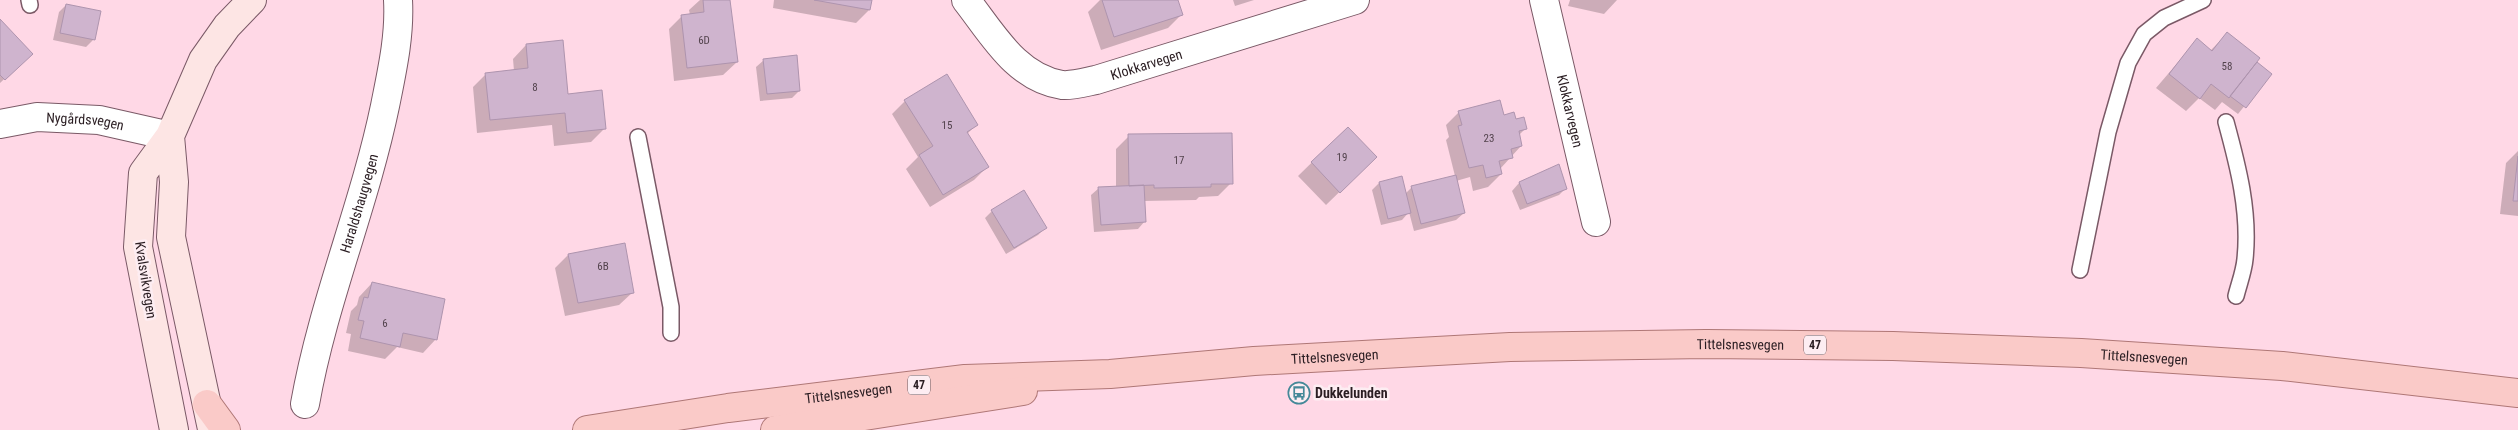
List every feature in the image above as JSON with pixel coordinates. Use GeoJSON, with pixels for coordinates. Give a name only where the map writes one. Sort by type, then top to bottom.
{"type":"FeatureCollection","features":[{"type":"Feature","properties":{"kind":"main road","name":"Kvalsvikvegen"},"geometry":{"type":"LineString","coordinates":[[174,430],[138,246],[144,173],[170,136],[204,60],[227,26],[252,0]]}},
{"type":"Feature","properties":{"kind":"main road","name":"Kvalsvikvegen"},"geometry":{"type":"LineString","coordinates":[[170,136],[174,182],[170,237],[212,430]]}},
{"type":"Feature","properties":{"kind":"main road","name":"Tittelsnesvegen"},"geometry":{"type":"LineString","coordinates":[[586,430],[728,408],[965,379],[1110,374],[1254,361],[1510,347],[1706,344],[1893,346],[2081,352],[2282,366],[2518,393]]}},
{"type":"Feature","properties":{"kind":"main road","name":"Tittelsnesvegen"},"geometry":{"type":"LineString","coordinates":[[774,430],[970,401],[1110,374]]}},
{"type":"Feature","properties":{"kind":"main road"},"geometry":{"type":"LineString","coordinates":[[207,404],[226,430]]}},
{"type":"Feature","properties":{"kind":"street","name":"Haraldshaugvegen"},"geometry":{"type":"LineString","coordinates":[[305,404],[314,353],[376,148],[394,61],[399,17],[398,0]]}},
{"type":"Feature","properties":{"kind":"street","name":"Klokkarvegen"},"geometry":{"type":"LineString","coordinates":[[966,0],[1016,63],[1037,78],[1063,85],[1096,80],[1355,0]]}},
{"type":"Feature","properties":{"kind":"street","name":"Klokkarvegen"},"geometry":{"type":"LineString","coordinates":[[1544,0],[1596,222]]}},
{"type":"Feature","properties":{"kind":"street","name":"Nygårdsvegen"},"geometry":{"type":"LineString","coordinates":[[0,124],[37,117],[99,120],[170,136]]}},
{"type":"Feature","properties":{"kind":"lane"},"geometry":{"type":"LineString","coordinates":[[2080,270],[2108,132],[2128,63],[2144,34],[2164,18],[2203,0]]}},
{"type":"Feature","properties":{"kind":"lane"},"geometry":{"type":"LineString","coordinates":[[2226,122],[2239,173],[2246,223],[2245,260],[2236,296]]}},
{"type":"Feature","properties":{"kind":"lane"},"geometry":{"type":"LineString","coordinates":[[638,137],[671,307],[671,334]]}},
{"type":"Feature","properties":{"kind":"building"},"geometry":{"type":"Polygon","coordinates":[[[703,0],[730,0],[738,62],[687,68],[681,15],[704,12],[703,0]]]}},
{"type":"Feature","properties":{"kind":"building"},"geometry":{"type":"Polygon","coordinates":[[[814,0],[872,0],[870,10],[814,0]]]}},
{"type":"Feature","properties":{"kind":"building"},"geometry":{"type":"Polygon","coordinates":[[[1102,0],[1178,0],[1183,15],[1114,37],[1102,0]]]}},
{"type":"Feature","properties":{"kind":"building"},"geometry":{"type":"Polygon","coordinates":[[[66,4],[101,11],[95,40],[60,33],[66,4]]]}},
{"type":"Feature","properties":{"kind":"building"},"geometry":{"type":"Polygon","coordinates":[[[0,19],[33,54],[5,80],[0,75],[0,19]]]}},
{"type":"Feature","properties":{"kind":"building"},"geometry":{"type":"Polygon","coordinates":[[[2227,32],[2260,58],[2229,98],[2211,84],[2200,99],[2169,74],[2197,38],[2212,51],[2227,32]]]}},
{"type":"Feature","properties":{"kind":"building"},"geometry":{"type":"Polygon","coordinates":[[[563,40],[568,94],[602,90],[606,129],[567,133],[565,113],[490,120],[485,73],[528,68],[526,44],[563,40]]]}},
{"type":"Feature","properties":{"kind":"building"},"geometry":{"type":"Polygon","coordinates":[[[797,55],[800,91],[767,94],[763,59],[797,55]]]}},
{"type":"Feature","properties":{"kind":"building"},"geometry":{"type":"Polygon","coordinates":[[[2257,62],[2272,74],[2246,108],[2230,96],[2257,62]]]}},
{"type":"Feature","properties":{"kind":"building"},"geometry":{"type":"Polygon","coordinates":[[[947,74],[978,125],[967,132],[989,167],[943,195],[919,155],[933,146],[904,100],[947,74]]]}},
{"type":"Feature","properties":{"kind":"building"},"geometry":{"type":"Polygon","coordinates":[[[1500,100],[1504,115],[1514,112],[1516,119],[1524,117],[1527,129],[1519,131],[1522,146],[1511,149],[1513,158],[1499,161],[1502,174],[1486,178],[1483,165],[1469,168],[1458,126],[1462,125],[1458,111],[1500,100]]]}},
{"type":"Feature","properties":{"kind":"building"},"geometry":{"type":"Polygon","coordinates":[[[1348,127],[1377,157],[1340,193],[1311,162],[1348,127]]]}},
{"type":"Feature","properties":{"kind":"building"},"geometry":{"type":"Polygon","coordinates":[[[1232,133],[1233,184],[1211,184],[1211,187],[1154,188],[1154,185],[1129,186],[1128,134],[1232,133]]]}},
{"type":"Feature","properties":{"kind":"building"},"geometry":{"type":"Polygon","coordinates":[[[2518,156],[2518,201],[2513,201],[2518,156]]]}},
{"type":"Feature","properties":{"kind":"building"},"geometry":{"type":"Polygon","coordinates":[[[1559,164],[1567,189],[1527,204],[1519,182],[1559,164]]]}},
{"type":"Feature","properties":{"kind":"building"},"geometry":{"type":"Polygon","coordinates":[[[1456,175],[1465,213],[1421,224],[1411,186],[1456,175]]]}},
{"type":"Feature","properties":{"kind":"building"},"geometry":{"type":"Polygon","coordinates":[[[1402,176],[1411,213],[1388,219],[1379,182],[1402,176]]]}},
{"type":"Feature","properties":{"kind":"building"},"geometry":{"type":"Polygon","coordinates":[[[1144,185],[1146,222],[1101,225],[1098,187],[1144,185]]]}},
{"type":"Feature","properties":{"kind":"building"},"geometry":{"type":"Polygon","coordinates":[[[1024,190],[1047,228],[1014,248],[991,210],[1024,190]]]}},
{"type":"Feature","properties":{"kind":"building"},"geometry":{"type":"Polygon","coordinates":[[[625,243],[634,293],[578,303],[568,254],[625,243]]]}},
{"type":"Feature","properties":{"kind":"building"},"geometry":{"type":"Polygon","coordinates":[[[372,282],[445,299],[437,340],[403,333],[400,347],[360,338],[364,321],[358,320],[364,297],[368,298],[372,282]]]}},
{"type":"Feature","properties":{"kind":"place","name":"Dukkelunden"},"geometry":{"type":"Point","coordinates":[1299,393]}}]}
